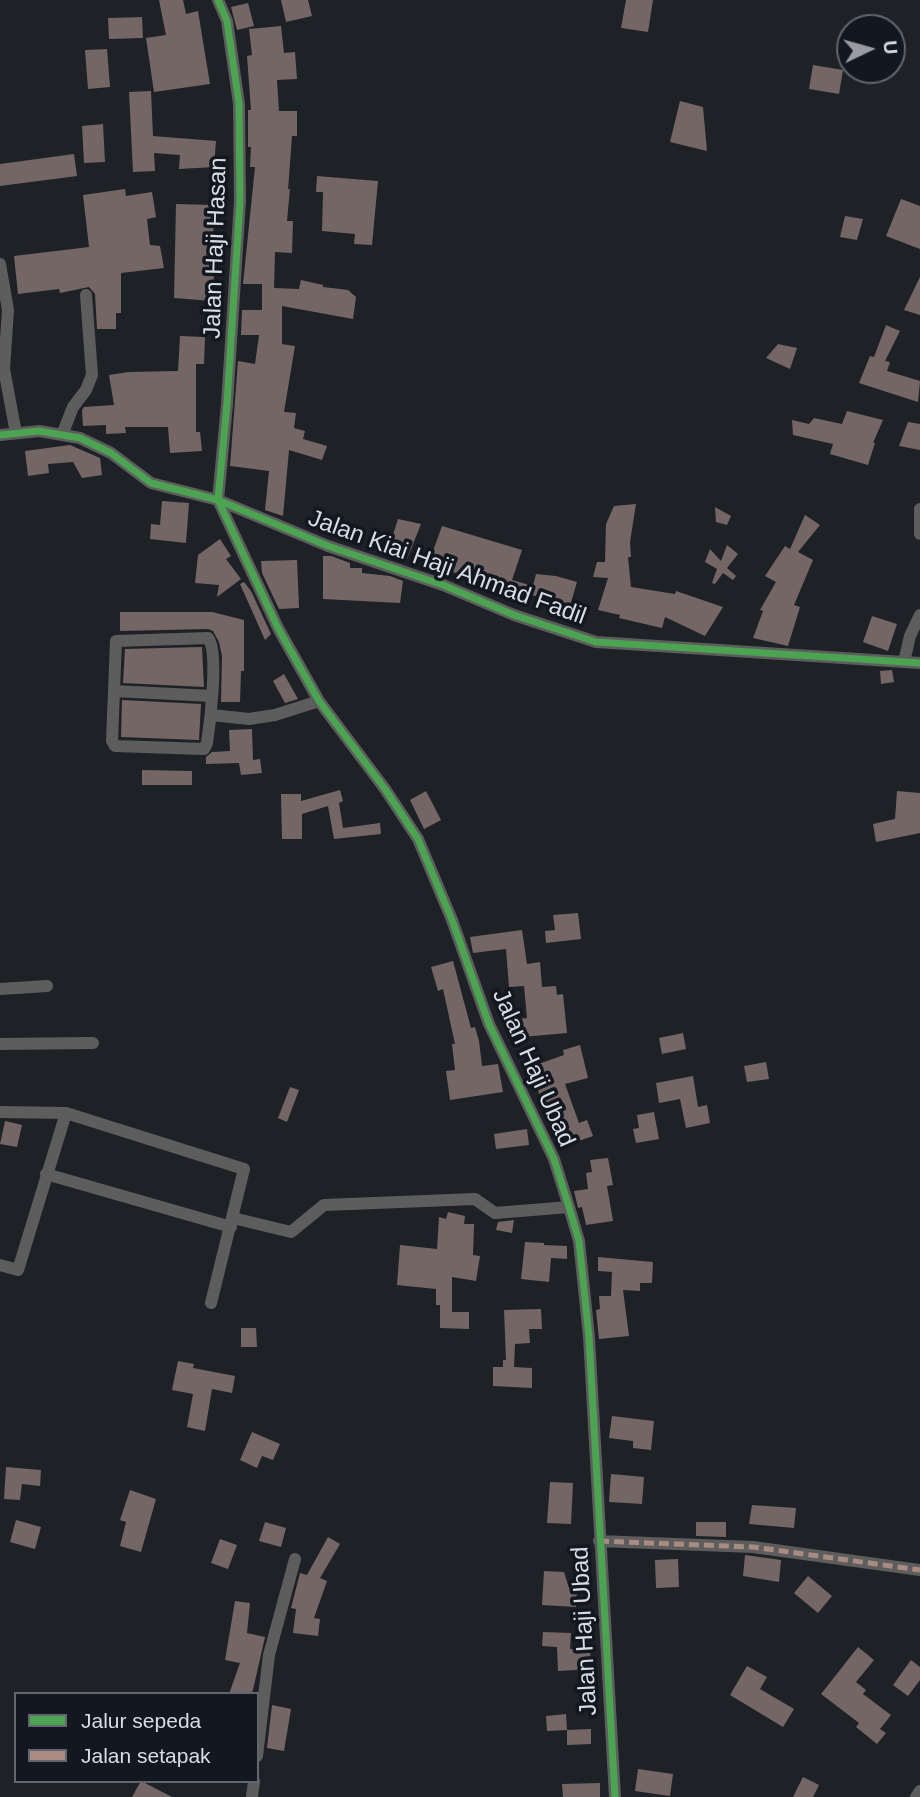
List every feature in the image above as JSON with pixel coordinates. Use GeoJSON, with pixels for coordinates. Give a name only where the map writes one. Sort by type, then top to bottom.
{"type":"FeatureCollection","features":[{"type":"Feature","properties":{"kind":"street","name":"Jalan Haji Hasan"},"geometry":{"type":"LineString","coordinates":[[218,0],[227,21],[239,104],[240,201],[218,500]]}},
{"type":"Feature","properties":{"kind":"street"},"geometry":{"type":"LineString","coordinates":[[0,264],[8,310],[5,369],[16,433]]}},
{"type":"Feature","properties":{"kind":"street"},"geometry":{"type":"LineString","coordinates":[[62,435],[92,374],[86,295]]}},
{"type":"Feature","properties":{"kind":"street","name":"Jalan Kiai Haji Ahmad Fadil"},"geometry":{"type":"LineString","coordinates":[[0,435],[39,431],[80,438],[111,453],[150,483],[218,500],[328,546],[443,585],[514,615],[596,642],[920,663]]}},
{"type":"Feature","properties":{"kind":"street","name":"Jalan Haji Ubad"},"geometry":{"type":"LineString","coordinates":[[218,500],[278,628],[319,701],[385,789],[418,839],[452,920],[489,1024],[554,1159],[569,1207],[579,1241],[589,1338],[615,1797]]}},
{"type":"Feature","properties":{"kind":"street"},"geometry":{"type":"LineString","coordinates":[[920,509],[920,534]]}},
{"type":"Feature","properties":{"kind":"street"},"geometry":{"type":"LineString","coordinates":[[904,662],[910,636],[920,615]]}},
{"type":"Feature","properties":{"kind":"street"},"geometry":{"type":"LineString","coordinates":[[208,638],[213,645],[211,715],[204,749],[117,746],[112,741],[114,691],[115,643],[118,640],[208,638]]}},
{"type":"Feature","properties":{"kind":"street"},"geometry":{"type":"LineString","coordinates":[[114,691],[212,696]]}},
{"type":"Feature","properties":{"kind":"street"},"geometry":{"type":"LineString","coordinates":[[211,715],[249,719],[275,715],[319,701]]}},
{"type":"Feature","properties":{"kind":"street"},"geometry":{"type":"LineString","coordinates":[[0,989],[47,986]]}},
{"type":"Feature","properties":{"kind":"street"},"geometry":{"type":"LineString","coordinates":[[0,1044],[93,1043]]}},
{"type":"Feature","properties":{"kind":"street"},"geometry":{"type":"LineString","coordinates":[[0,1112],[66,1113],[244,1169],[211,1303]]}},
{"type":"Feature","properties":{"kind":"street"},"geometry":{"type":"LineString","coordinates":[[0,1265],[18,1270],[66,1113]]}},
{"type":"Feature","properties":{"kind":"street"},"geometry":{"type":"LineString","coordinates":[[46,1174],[232,1222],[291,1233],[324,1205],[475,1199],[495,1213],[569,1207]]}},
{"type":"Feature","properties":{"kind":"street"},"geometry":{"type":"LineString","coordinates":[[599,1541],[753,1547],[920,1570]]}},
{"type":"Feature","properties":{"kind":"street"},"geometry":{"type":"LineString","coordinates":[[259,1739],[269,1654],[295,1559]]}},
{"type":"Feature","properties":{"kind":"street"},"geometry":{"type":"LineString","coordinates":[[916,1797],[920,1791]]}},
{"type":"Feature","properties":{"kind":"building"},"geometry":{"type":"Polygon","coordinates":[[[159,0],[183,0],[186,14],[198,11],[210,84],[154,92],[146,38],[166,35],[159,0]]]}},
{"type":"Feature","properties":{"kind":"building"},"geometry":{"type":"Polygon","coordinates":[[[281,0],[308,0],[312,16],[286,22],[281,0]]]}},
{"type":"Feature","properties":{"kind":"building"},"geometry":{"type":"Polygon","coordinates":[[[626,0],[653,0],[648,32],[621,28],[626,0]]]}},
{"type":"Feature","properties":{"kind":"building"},"geometry":{"type":"Polygon","coordinates":[[[248,3],[254,26],[237,30],[231,7],[248,3]]]}},
{"type":"Feature","properties":{"kind":"building"},"geometry":{"type":"Polygon","coordinates":[[[142,17],[143,38],[109,39],[108,18],[142,17]]]}},
{"type":"Feature","properties":{"kind":"building"},"geometry":{"type":"Polygon","coordinates":[[[281,26],[284,53],[295,52],[297,79],[277,80],[279,111],[297,111],[297,136],[292,136],[288,190],[290,188],[287,221],[293,221],[292,253],[275,252],[274,288],[299,289],[301,280],[323,287],[348,290],[356,297],[353,319],[282,306],[282,344],[295,346],[284,412],[296,413],[294,428],[305,431],[303,439],[327,446],[322,460],[289,450],[283,516],[265,510],[269,471],[230,466],[238,361],[255,364],[259,335],[241,335],[242,310],[262,310],[262,284],[243,284],[255,167],[250,167],[251,147],[248,147],[248,110],[251,110],[247,56],[252,55],[249,29],[281,26]]]}},
{"type":"Feature","properties":{"kind":"building"},"geometry":{"type":"Polygon","coordinates":[[[107,49],[110,87],[88,89],[85,50],[107,49]]]}},
{"type":"Feature","properties":{"kind":"building"},"geometry":{"type":"Polygon","coordinates":[[[813,65],[836,69],[836,84],[841,84],[839,94],[809,89],[813,65]]]}},
{"type":"Feature","properties":{"kind":"building"},"geometry":{"type":"Polygon","coordinates":[[[151,91],[153,136],[216,141],[214,167],[179,169],[180,155],[154,153],[155,171],[133,172],[129,92],[151,91]]]}},
{"type":"Feature","properties":{"kind":"building"},"geometry":{"type":"Polygon","coordinates":[[[680,101],[703,107],[707,151],[670,142],[680,101]]]}},
{"type":"Feature","properties":{"kind":"building"},"geometry":{"type":"Polygon","coordinates":[[[103,124],[105,162],[84,163],[82,126],[103,124]]]}},
{"type":"Feature","properties":{"kind":"building"},"geometry":{"type":"Polygon","coordinates":[[[74,154],[77,176],[0,186],[0,164],[74,154]]]}},
{"type":"Feature","properties":{"kind":"building"},"geometry":{"type":"Polygon","coordinates":[[[317,176],[378,181],[372,245],[354,244],[355,234],[322,231],[323,192],[316,192],[317,176]]]}},
{"type":"Feature","properties":{"kind":"building"},"geometry":{"type":"Polygon","coordinates":[[[125,189],[126,196],[152,192],[156,217],[147,219],[150,245],[160,246],[164,268],[121,273],[121,313],[116,313],[116,329],[97,329],[95,294],[89,287],[60,293],[59,289],[18,294],[14,256],[89,247],[83,195],[125,189]]]}},
{"type":"Feature","properties":{"kind":"building"},"geometry":{"type":"Polygon","coordinates":[[[901,199],[920,206],[920,249],[886,236],[901,199]]]}},
{"type":"Feature","properties":{"kind":"building"},"geometry":{"type":"Polygon","coordinates":[[[176,204],[214,205],[213,250],[216,251],[212,301],[174,298],[176,204]]]}},
{"type":"Feature","properties":{"kind":"building"},"geometry":{"type":"Polygon","coordinates":[[[845,216],[863,219],[857,240],[840,237],[845,216]]]}},
{"type":"Feature","properties":{"kind":"building"},"geometry":{"type":"Polygon","coordinates":[[[920,277],[920,315],[904,310],[920,277]]]}},
{"type":"Feature","properties":{"kind":"building"},"geometry":{"type":"Polygon","coordinates":[[[886,325],[900,331],[885,361],[890,362],[887,371],[920,381],[918,402],[859,383],[870,356],[874,357],[886,325]]]}},
{"type":"Feature","properties":{"kind":"building"},"geometry":{"type":"Polygon","coordinates":[[[180,336],[205,337],[204,364],[196,364],[196,432],[200,432],[202,451],[170,453],[168,427],[125,427],[126,433],[106,434],[106,425],[83,426],[84,407],[114,405],[109,375],[178,371],[180,336]]]}},
{"type":"Feature","properties":{"kind":"building"},"geometry":{"type":"Polygon","coordinates":[[[778,344],[797,348],[790,369],[766,358],[778,344]]]}},
{"type":"Feature","properties":{"kind":"building"},"geometry":{"type":"Polygon","coordinates":[[[847,411],[883,420],[873,443],[868,465],[830,454],[833,444],[793,435],[792,420],[809,424],[814,418],[842,424],[847,411]]]}},
{"type":"Feature","properties":{"kind":"building"},"geometry":{"type":"Polygon","coordinates":[[[908,422],[920,424],[920,450],[899,446],[908,422]]]}},
{"type":"Feature","properties":{"kind":"building"},"geometry":{"type":"Polygon","coordinates":[[[70,445],[100,458],[102,475],[82,478],[73,462],[48,464],[49,473],[28,476],[25,451],[70,445]]]}},
{"type":"Feature","properties":{"kind":"building"},"geometry":{"type":"Polygon","coordinates":[[[162,501],[189,503],[186,543],[150,539],[151,524],[160,525],[162,501]]]}},
{"type":"Feature","properties":{"kind":"building"},"geometry":{"type":"Polygon","coordinates":[[[636,504],[630,542],[631,557],[628,557],[631,587],[675,594],[676,591],[723,607],[705,636],[665,617],[662,628],[598,610],[608,578],[593,577],[597,562],[605,562],[606,524],[614,506],[636,504]]]}},
{"type":"Feature","properties":{"kind":"building"},"geometry":{"type":"Polygon","coordinates":[[[715,507],[731,516],[727,525],[716,522],[715,507]]]}},
{"type":"Feature","properties":{"kind":"building"},"geometry":{"type":"Polygon","coordinates":[[[805,515],[820,525],[798,552],[813,560],[794,605],[800,607],[788,646],[753,638],[763,611],[760,610],[776,582],[765,576],[785,546],[790,549],[805,515]]]}},
{"type":"Feature","properties":{"kind":"building"},"geometry":{"type":"Polygon","coordinates":[[[398,519],[421,524],[407,559],[387,554],[398,519]]]}},
{"type":"Feature","properties":{"kind":"building"},"geometry":{"type":"Polygon","coordinates":[[[442,526],[522,550],[512,580],[533,586],[536,574],[577,582],[570,606],[558,600],[475,585],[477,579],[428,565],[442,526]]]}},
{"type":"Feature","properties":{"kind":"building"},"geometry":{"type":"Polygon","coordinates":[[[220,539],[231,556],[226,559],[241,579],[217,597],[219,585],[195,583],[198,555],[220,539]]]}},
{"type":"Feature","properties":{"kind":"building"},"geometry":{"type":"Polygon","coordinates":[[[727,545],[738,554],[727,568],[736,576],[733,580],[723,573],[715,584],[712,583],[717,569],[705,562],[710,549],[721,561],[727,545]]]}},
{"type":"Feature","properties":{"kind":"building"},"geometry":{"type":"Polygon","coordinates":[[[323,556],[350,563],[350,568],[362,568],[362,573],[390,576],[403,581],[400,603],[323,599],[323,556]]]}},
{"type":"Feature","properties":{"kind":"building"},"geometry":{"type":"Polygon","coordinates":[[[297,560],[299,608],[279,609],[262,573],[261,561],[297,560]]]}},
{"type":"Feature","properties":{"kind":"building"},"geometry":{"type":"Polygon","coordinates":[[[244,582],[271,634],[265,640],[240,584],[244,582]]]}},
{"type":"Feature","properties":{"kind":"building"},"geometry":{"type":"Polygon","coordinates":[[[120,612],[212,612],[244,620],[244,671],[241,671],[240,702],[221,702],[222,656],[213,631],[120,631],[120,612]]]}},
{"type":"Feature","properties":{"kind":"building"},"geometry":{"type":"Polygon","coordinates":[[[872,616],[897,624],[888,651],[863,642],[872,616]]]}},
{"type":"Feature","properties":{"kind":"building"},"geometry":{"type":"Polygon","coordinates":[[[202,647],[204,687],[123,683],[125,649],[202,647]]]}},
{"type":"Feature","properties":{"kind":"building"},"geometry":{"type":"Polygon","coordinates":[[[892,670],[894,682],[881,684],[880,671],[892,670]]]}},
{"type":"Feature","properties":{"kind":"building"},"geometry":{"type":"Polygon","coordinates":[[[284,674],[298,699],[285,703],[273,681],[284,674]]]}},
{"type":"Feature","properties":{"kind":"building"},"geometry":{"type":"Polygon","coordinates":[[[122,700],[201,704],[199,740],[121,737],[122,700]]]}},
{"type":"Feature","properties":{"kind":"building"},"geometry":{"type":"Polygon","coordinates":[[[252,729],[253,760],[260,759],[262,773],[241,775],[239,763],[206,764],[206,757],[212,752],[230,751],[229,730],[252,729]]]}},
{"type":"Feature","properties":{"kind":"building"},"geometry":{"type":"Polygon","coordinates":[[[142,770],[192,771],[192,785],[142,785],[142,770]]]}},
{"type":"Feature","properties":{"kind":"building"},"geometry":{"type":"Polygon","coordinates":[[[340,790],[343,801],[339,803],[343,828],[380,823],[381,834],[334,839],[328,806],[302,814],[302,839],[282,839],[281,794],[301,794],[301,801],[340,790]]]}},
{"type":"Feature","properties":{"kind":"building"},"geometry":{"type":"Polygon","coordinates":[[[426,791],[441,820],[424,829],[410,800],[426,791]]]}},
{"type":"Feature","properties":{"kind":"building"},"geometry":{"type":"Polygon","coordinates":[[[897,791],[920,793],[920,833],[876,842],[873,824],[895,819],[897,791]]]}},
{"type":"Feature","properties":{"kind":"building"},"geometry":{"type":"Polygon","coordinates":[[[578,913],[581,939],[546,943],[545,931],[555,930],[553,915],[578,913]]]}},
{"type":"Feature","properties":{"kind":"building"},"geometry":{"type":"Polygon","coordinates":[[[522,930],[527,964],[540,962],[542,987],[556,986],[557,995],[563,994],[567,1033],[522,1037],[520,1019],[527,1018],[524,986],[509,987],[506,949],[473,953],[470,937],[522,930]]]}},
{"type":"Feature","properties":{"kind":"building"},"geometry":{"type":"Polygon","coordinates":[[[453,961],[471,1028],[475,1027],[479,1041],[482,1066],[498,1064],[503,1092],[450,1100],[446,1071],[455,1070],[452,1044],[455,1044],[443,989],[438,991],[431,967],[453,961]]]}},
{"type":"Feature","properties":{"kind":"building"},"geometry":{"type":"Polygon","coordinates":[[[683,1033],[686,1049],[662,1054],[659,1038],[683,1033]]]}},
{"type":"Feature","properties":{"kind":"building"},"geometry":{"type":"Polygon","coordinates":[[[580,1045],[588,1078],[565,1084],[579,1123],[587,1120],[593,1136],[564,1146],[559,1131],[553,1134],[530,1067],[564,1055],[563,1050],[580,1045]]]}},
{"type":"Feature","properties":{"kind":"building"},"geometry":{"type":"Polygon","coordinates":[[[766,1062],[769,1079],[747,1082],[744,1066],[766,1062]]]}},
{"type":"Feature","properties":{"kind":"building"},"geometry":{"type":"Polygon","coordinates":[[[693,1076],[698,1107],[707,1105],[710,1123],[686,1128],[680,1099],[659,1103],[656,1083],[693,1076]]]}},
{"type":"Feature","properties":{"kind":"building"},"geometry":{"type":"Polygon","coordinates":[[[290,1087],[299,1090],[287,1122],[278,1118],[290,1087]]]}},
{"type":"Feature","properties":{"kind":"building"},"geometry":{"type":"Polygon","coordinates":[[[654,1112],[659,1139],[636,1143],[633,1129],[639,1128],[637,1115],[654,1112]]]}},
{"type":"Feature","properties":{"kind":"building"},"geometry":{"type":"Polygon","coordinates":[[[5,1121],[22,1125],[17,1147],[0,1144],[5,1121]]]}},
{"type":"Feature","properties":{"kind":"building"},"geometry":{"type":"Polygon","coordinates":[[[527,1129],[529,1145],[496,1149],[494,1134],[527,1129]]]}},
{"type":"Feature","properties":{"kind":"building"},"geometry":{"type":"Polygon","coordinates":[[[608,1158],[613,1185],[607,1186],[613,1221],[586,1225],[582,1207],[578,1208],[574,1191],[588,1189],[586,1173],[592,1172],[590,1160],[608,1158]]]}},
{"type":"Feature","properties":{"kind":"building"},"geometry":{"type":"Polygon","coordinates":[[[448,1212],[465,1216],[464,1224],[474,1224],[473,1255],[480,1256],[476,1281],[452,1277],[452,1312],[469,1312],[469,1329],[440,1328],[440,1305],[436,1305],[436,1289],[397,1285],[400,1245],[437,1249],[439,1217],[446,1219],[448,1212]]]}},
{"type":"Feature","properties":{"kind":"building"},"geometry":{"type":"Polygon","coordinates":[[[514,1220],[512,1233],[496,1230],[498,1222],[514,1220]]]}},
{"type":"Feature","properties":{"kind":"building"},"geometry":{"type":"Polygon","coordinates":[[[525,1242],[567,1246],[567,1259],[551,1258],[549,1282],[521,1279],[525,1242]]]}},
{"type":"Feature","properties":{"kind":"building"},"geometry":{"type":"Polygon","coordinates":[[[598,1257],[653,1262],[652,1283],[640,1283],[640,1291],[623,1290],[629,1336],[599,1339],[596,1310],[600,1309],[599,1296],[611,1296],[612,1272],[598,1271],[598,1257]]]}},
{"type":"Feature","properties":{"kind":"building"},"geometry":{"type":"Polygon","coordinates":[[[541,1309],[542,1329],[529,1329],[530,1343],[515,1344],[514,1367],[532,1368],[532,1388],[493,1386],[493,1367],[503,1367],[503,1360],[506,1360],[504,1310],[541,1309]]]}},
{"type":"Feature","properties":{"kind":"building"},"geometry":{"type":"Polygon","coordinates":[[[241,1328],[256,1328],[257,1347],[241,1347],[241,1328]]]}},
{"type":"Feature","properties":{"kind":"building"},"geometry":{"type":"Polygon","coordinates":[[[178,1361],[194,1364],[193,1368],[235,1376],[232,1393],[212,1389],[205,1431],[187,1427],[193,1394],[172,1390],[178,1361]]]}},
{"type":"Feature","properties":{"kind":"building"},"geometry":{"type":"Polygon","coordinates":[[[612,1416],[654,1421],[651,1450],[633,1448],[633,1441],[609,1438],[612,1416]]]}},
{"type":"Feature","properties":{"kind":"building"},"geometry":{"type":"Polygon","coordinates":[[[252,1432],[280,1444],[273,1460],[262,1456],[257,1468],[240,1460],[252,1432]]]}},
{"type":"Feature","properties":{"kind":"building"},"geometry":{"type":"Polygon","coordinates":[[[6,1467],[41,1470],[40,1486],[22,1484],[20,1500],[4,1499],[6,1467]]]}},
{"type":"Feature","properties":{"kind":"building"},"geometry":{"type":"Polygon","coordinates":[[[611,1474],[644,1477],[642,1504],[609,1502],[611,1474]]]}},
{"type":"Feature","properties":{"kind":"building"},"geometry":{"type":"Polygon","coordinates":[[[550,1482],[573,1483],[571,1524],[547,1523],[550,1482]]]}},
{"type":"Feature","properties":{"kind":"building"},"geometry":{"type":"Polygon","coordinates":[[[130,1490],[156,1499],[141,1552],[120,1546],[126,1522],[120,1520],[130,1490]]]}},
{"type":"Feature","properties":{"kind":"building"},"geometry":{"type":"Polygon","coordinates":[[[752,1505],[796,1508],[794,1528],[749,1524],[752,1505]]]}},
{"type":"Feature","properties":{"kind":"building"},"geometry":{"type":"Polygon","coordinates":[[[16,1520],[41,1527],[35,1549],[10,1542],[16,1520]]]}},
{"type":"Feature","properties":{"kind":"building"},"geometry":{"type":"Polygon","coordinates":[[[265,1522],[286,1528],[281,1547],[259,1541],[265,1522]]]}},
{"type":"Feature","properties":{"kind":"building"},"geometry":{"type":"Polygon","coordinates":[[[696,1522],[726,1522],[726,1537],[696,1536],[696,1522]]]}},
{"type":"Feature","properties":{"kind":"building"},"geometry":{"type":"Polygon","coordinates":[[[328,1537],[340,1544],[320,1578],[327,1581],[314,1618],[320,1619],[318,1636],[293,1633],[296,1609],[291,1608],[300,1573],[307,1575],[328,1537]]]}},
{"type":"Feature","properties":{"kind":"building"},"geometry":{"type":"Polygon","coordinates":[[[220,1539],[237,1545],[228,1569],[211,1563],[220,1539]]]}},
{"type":"Feature","properties":{"kind":"building"},"geometry":{"type":"Polygon","coordinates":[[[745,1555],[781,1560],[779,1582],[743,1576],[745,1555]]]}},
{"type":"Feature","properties":{"kind":"building"},"geometry":{"type":"Polygon","coordinates":[[[678,1559],[679,1587],[656,1588],[655,1560],[678,1559]]]}},
{"type":"Feature","properties":{"kind":"building"},"geometry":{"type":"Polygon","coordinates":[[[544,1571],[564,1572],[568,1585],[577,1585],[576,1607],[542,1605],[544,1571]]]}},
{"type":"Feature","properties":{"kind":"building"},"geometry":{"type":"Polygon","coordinates":[[[808,1576],[832,1596],[818,1613],[794,1593],[808,1576]]]}},
{"type":"Feature","properties":{"kind":"building"},"geometry":{"type":"Polygon","coordinates":[[[235,1601],[250,1603],[247,1633],[265,1637],[252,1692],[230,1692],[240,1663],[225,1660],[235,1601]]]}},
{"type":"Feature","properties":{"kind":"building"},"geometry":{"type":"Polygon","coordinates":[[[543,1632],[571,1633],[570,1649],[590,1648],[591,1669],[558,1671],[557,1647],[542,1646],[543,1632]]]}},
{"type":"Feature","properties":{"kind":"building"},"geometry":{"type":"Polygon","coordinates":[[[858,1647],[874,1660],[856,1682],[866,1690],[863,1694],[891,1715],[880,1729],[886,1733],[877,1744],[856,1727],[859,1723],[821,1694],[858,1647]]]}},
{"type":"Feature","properties":{"kind":"building"},"geometry":{"type":"Polygon","coordinates":[[[911,1660],[920,1667],[920,1680],[908,1696],[893,1685],[911,1660]]]}},
{"type":"Feature","properties":{"kind":"building"},"geometry":{"type":"Polygon","coordinates":[[[747,1666],[767,1677],[760,1689],[794,1709],[783,1727],[730,1695],[747,1666]]]}},
{"type":"Feature","properties":{"kind":"building"},"geometry":{"type":"Polygon","coordinates":[[[272,1705],[291,1709],[284,1751],[267,1748],[272,1705]]]}},
{"type":"Feature","properties":{"kind":"building"},"geometry":{"type":"Polygon","coordinates":[[[566,1714],[567,1730],[547,1731],[546,1716],[566,1714]]]}},
{"type":"Feature","properties":{"kind":"building"},"geometry":{"type":"Polygon","coordinates":[[[591,1729],[591,1744],[567,1745],[567,1730],[591,1729]]]}},
{"type":"Feature","properties":{"kind":"building"},"geometry":{"type":"Polygon","coordinates":[[[638,1769],[673,1774],[670,1796],[635,1791],[638,1769]]]}},
{"type":"Feature","properties":{"kind":"building"},"geometry":{"type":"Polygon","coordinates":[[[803,1777],[819,1785],[813,1797],[793,1797],[803,1777]]]}},
{"type":"Feature","properties":{"kind":"building"},"geometry":{"type":"Polygon","coordinates":[[[140,1783],[145,1783],[172,1797],[132,1797],[140,1783]]]}},
{"type":"Feature","properties":{"kind":"building"},"geometry":{"type":"Polygon","coordinates":[[[600,1783],[600,1797],[563,1797],[562,1784],[600,1783]]]}},
{"type":"Feature","properties":{"kind":"marked path"},"geometry":{"type":"LineString","coordinates":[[599,1541],[753,1547],[920,1570]]}},
{"type":"Feature","properties":{"kind":"cycle path"},"geometry":{"type":"LineString","coordinates":[[218,0],[227,21],[239,104],[240,201],[218,500],[278,628],[319,701],[385,789],[418,839],[452,920],[489,1024],[554,1159],[569,1207],[579,1241],[589,1337],[615,1797]]}},
{"type":"Feature","properties":{"kind":"cycle path"},"geometry":{"type":"LineString","coordinates":[[0,435],[39,431],[80,438],[111,453],[151,483],[218,500],[328,546],[443,585],[514,615],[596,642],[920,663]]}}]}
